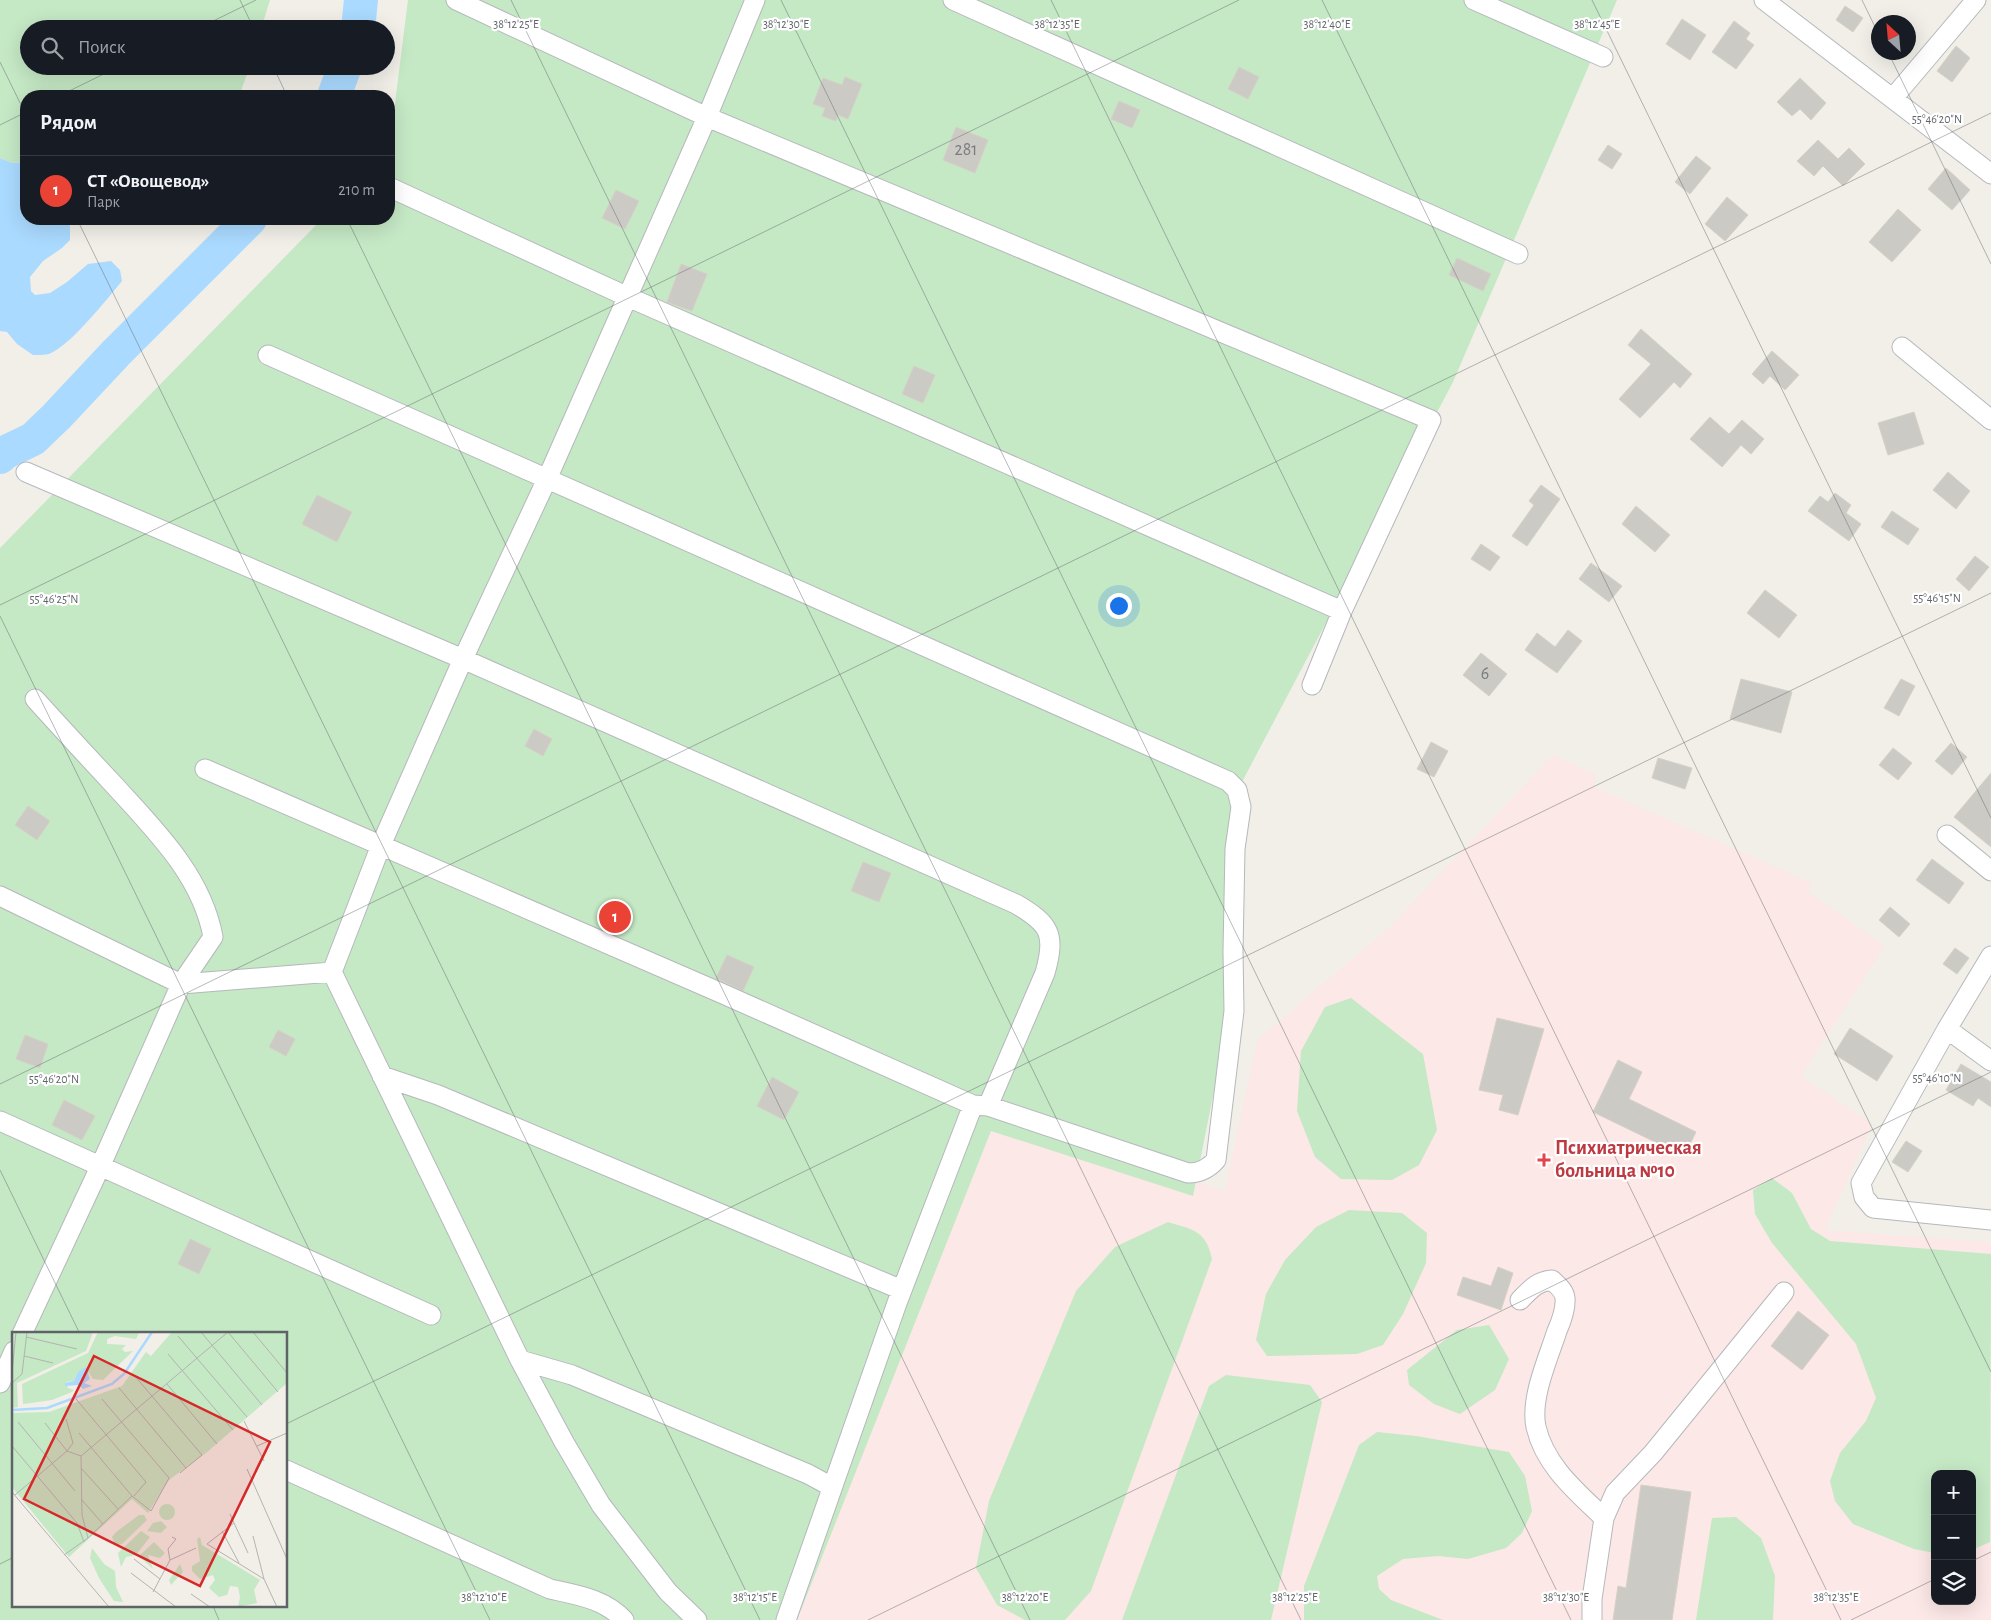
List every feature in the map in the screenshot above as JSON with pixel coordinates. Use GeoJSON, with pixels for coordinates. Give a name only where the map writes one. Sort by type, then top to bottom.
{"type":"FeatureCollection","features":[{"type":"Feature","properties":{"kind":"street"},"geometry":{"type":"LineString","coordinates":[[456,0],[707,117],[1431,420],[1342,611],[1312,685]]}},
{"type":"Feature","properties":{"kind":"street"},"geometry":{"type":"LineString","coordinates":[[697,1620],[668,1592],[601,1505],[564,1442],[520,1360],[332,972],[381,844],[463,659],[547,479],[707,117],[755,0]]}},
{"type":"Feature","properties":{"kind":"street"},"geometry":{"type":"LineString","coordinates":[[952,0],[1518,254]]}},
{"type":"Feature","properties":{"kind":"street"},"geometry":{"type":"LineString","coordinates":[[1474,0],[1603,57]]}},
{"type":"Feature","properties":{"kind":"street"},"geometry":{"type":"LineString","coordinates":[[1764,0],[1991,174]]}},
{"type":"Feature","properties":{"kind":"street"},"geometry":{"type":"LineString","coordinates":[[1892,98],[1976,0]]}},
{"type":"Feature","properties":{"kind":"street"},"geometry":{"type":"LineString","coordinates":[[395,189],[628,296],[1342,611]]}},
{"type":"Feature","properties":{"kind":"street"},"geometry":{"type":"LineString","coordinates":[[1902,347],[1991,420]]}},
{"type":"Feature","properties":{"kind":"street"},"geometry":{"type":"LineString","coordinates":[[205,770],[381,844],[981,1105],[1188,1173],[1196,1173],[1209,1168],[1216,1160],[1234,1011],[1235,849],[1241,807],[1236,790],[1228,781],[268,355]]}},
{"type":"Feature","properties":{"kind":"street"},"geometry":{"type":"LineString","coordinates":[[26,472],[463,659],[1016,904],[1038,917],[1050,940],[1049,958],[1045,973],[981,1105],[902,1290],[786,1620]]}},
{"type":"Feature","properties":{"kind":"street"},"geometry":{"type":"LineString","coordinates":[[23,1332],[100,1167],[181,984],[214,937],[210,916],[195,885],[163,839],[35,698]]}},
{"type":"Feature","properties":{"kind":"street"},"geometry":{"type":"LineString","coordinates":[[1947,835],[1991,871]]}},
{"type":"Feature","properties":{"kind":"street"},"geometry":{"type":"LineString","coordinates":[[0,896],[181,984],[332,972]]}},
{"type":"Feature","properties":{"kind":"street"},"geometry":{"type":"LineString","coordinates":[[1991,956],[1947,1029],[1862,1183],[1864,1197],[1873,1208],[1991,1220]]}},
{"type":"Feature","properties":{"kind":"street"},"geometry":{"type":"LineString","coordinates":[[1947,1029],[1991,1061]]}},
{"type":"Feature","properties":{"kind":"street"},"geometry":{"type":"LineString","coordinates":[[382,1076],[438,1095],[902,1290]]}},
{"type":"Feature","properties":{"kind":"street"},"geometry":{"type":"LineString","coordinates":[[0,1121],[431,1315]]}},
{"type":"Feature","properties":{"kind":"street"},"geometry":{"type":"LineString","coordinates":[[1520,1300],[1532,1286],[1545,1280],[1552,1280],[1560,1288],[1565,1298],[1562,1316],[1536,1394],[1536,1426],[1544,1449],[1563,1478],[1604,1518]]}},
{"type":"Feature","properties":{"kind":"street"},"geometry":{"type":"LineString","coordinates":[[1592,1620],[1592,1598],[1604,1518],[1615,1493],[1654,1453],[1784,1292]]}},
{"type":"Feature","properties":{"kind":"street"},"geometry":{"type":"LineString","coordinates":[[0,1341],[12,1348]]}},
{"type":"Feature","properties":{"kind":"street"},"geometry":{"type":"LineString","coordinates":[[0,1383],[12,1354]]}},
{"type":"Feature","properties":{"kind":"street"},"geometry":{"type":"LineString","coordinates":[[520,1360],[572,1375],[808,1474],[832,1487]]}},
{"type":"Feature","properties":{"kind":"street"},"geometry":{"type":"LineString","coordinates":[[288,1471],[550,1590],[593,1599],[624,1620]]}},
{"type":"Feature","properties":{"kind":"shaded area","name":"Психиатрическая больница №10"},"geometry":{"type":"Polygon","coordinates":[[[1553,755],[1596,774],[1594,787],[1812,883],[1808,891],[1885,946],[1801,1076],[1872,1124],[1825,1230],[1991,1242],[1991,1620],[797,1620],[968,1129],[989,1115],[1225,1191],[1257,1040],[1389,928],[1553,755]]]}},
{"type":"Feature","properties":{"kind":"green space"},"geometry":{"type":"Polygon","coordinates":[[[0,0],[270,0],[264,20],[20,20],[20,75],[247,75],[241,90],[20,90],[20,162],[12,163],[0,158],[0,0]]]}},
{"type":"Feature","properties":{"kind":"green space"},"geometry":{"type":"Polygon","coordinates":[[[408,0],[1617,0],[1453,382],[1233,799],[1225,1036],[1193,1196],[991,1131],[797,1620],[0,1620],[0,548],[316,225],[395,225],[395,103],[408,0]]]}},
{"type":"Feature","properties":{"kind":"green space"},"geometry":{"type":"Polygon","coordinates":[[[1351,998],[1423,1054],[1437,1130],[1419,1165],[1392,1180],[1341,1179],[1315,1157],[1297,1111],[1301,1051],[1325,1007],[1351,998]]]}},
{"type":"Feature","properties":{"kind":"green space"},"geometry":{"type":"Polygon","coordinates":[[[1772,1178],[1792,1193],[1811,1229],[1830,1241],[1991,1254],[1990,1542],[1976,1548],[1976,1470],[1931,1470],[1931,1552],[1914,1549],[1853,1524],[1835,1501],[1830,1481],[1840,1453],[1866,1421],[1876,1398],[1856,1344],[1772,1243],[1755,1214],[1753,1190],[1772,1178]]]}},
{"type":"Feature","properties":{"kind":"green space"},"geometry":{"type":"Polygon","coordinates":[[[1349,1210],[1402,1213],[1427,1233],[1426,1263],[1403,1314],[1383,1345],[1357,1354],[1267,1356],[1256,1340],[1266,1294],[1285,1260],[1316,1227],[1349,1210]]]}},
{"type":"Feature","properties":{"kind":"green space"},"geometry":{"type":"Polygon","coordinates":[[[1168,1222],[1191,1230],[1202,1237],[1206,1242],[1212,1259],[1091,1591],[1065,1620],[1025,1620],[997,1605],[976,1568],[989,1501],[1076,1291],[1115,1247],[1168,1222]]]}},
{"type":"Feature","properties":{"kind":"green space"},"geometry":{"type":"Polygon","coordinates":[[[1489,1325],[1509,1359],[1495,1390],[1460,1414],[1434,1404],[1409,1385],[1407,1370],[1457,1330],[1489,1325]]]}},
{"type":"Feature","properties":{"kind":"green space"},"geometry":{"type":"Polygon","coordinates":[[[1226,1375],[1310,1385],[1322,1402],[1271,1620],[1122,1620],[1209,1386],[1226,1375]]]}},
{"type":"Feature","properties":{"kind":"green space"},"geometry":{"type":"Polygon","coordinates":[[[1377,1432],[1416,1436],[1509,1452],[1525,1476],[1532,1511],[1522,1533],[1506,1548],[1468,1559],[1438,1556],[1403,1559],[1377,1576],[1379,1589],[1391,1600],[1443,1620],[1304,1620],[1304,1586],[1359,1445],[1377,1432]]]}},
{"type":"Feature","properties":{"kind":"green space"},"geometry":{"type":"Polygon","coordinates":[[[1736,1517],[1761,1538],[1775,1576],[1773,1620],[1696,1620],[1712,1518],[1736,1517]]]}},
{"type":"Feature","properties":{"kind":"water"},"geometry":{"type":"Polygon","coordinates":[[[0,158],[12,163],[20,162],[20,225],[70,226],[70,240],[43,261],[30,277],[31,291],[35,295],[50,293],[67,282],[88,264],[111,261],[120,270],[122,281],[88,321],[67,342],[49,354],[33,355],[17,344],[7,332],[0,331],[0,158]]]}},
{"type":"Feature","properties":{"kind":"building"},"geometry":{"type":"Polygon","coordinates":[[[1845,6],[1863,18],[1853,32],[1836,20],[1845,6]]]}},
{"type":"Feature","properties":{"kind":"building"},"geometry":{"type":"Polygon","coordinates":[[[1682,19],[1706,35],[1690,60],[1666,44],[1682,19]]]}},
{"type":"Feature","properties":{"kind":"building"},"geometry":{"type":"Polygon","coordinates":[[[1734,21],[1750,33],[1746,39],[1754,45],[1736,69],[1712,52],[1734,21]]]}},
{"type":"Feature","properties":{"kind":"building"},"geometry":{"type":"Polygon","coordinates":[[[1956,46],[1970,58],[1952,82],[1937,71],[1956,46]]]}},
{"type":"Feature","properties":{"kind":"building"},"geometry":{"type":"Polygon","coordinates":[[[1239,67],[1259,77],[1248,99],[1228,89],[1239,67]]]}},
{"type":"Feature","properties":{"kind":"building"},"geometry":{"type":"Polygon","coordinates":[[[845,77],[862,84],[848,119],[838,115],[836,121],[822,116],[825,108],[813,104],[823,78],[842,85],[845,77]]]}},
{"type":"Feature","properties":{"kind":"building"},"geometry":{"type":"Polygon","coordinates":[[[1800,78],[1826,103],[1811,120],[1800,109],[1792,116],[1777,102],[1800,78]]]}},
{"type":"Feature","properties":{"kind":"building"},"geometry":{"type":"Polygon","coordinates":[[[1119,101],[1140,110],[1132,128],[1111,119],[1119,101]]]}},
{"type":"Feature","properties":{"kind":"building"},"geometry":{"type":"Polygon","coordinates":[[[956,127],[988,140],[975,173],[943,160],[956,127]]]}},
{"type":"Feature","properties":{"kind":"building"},"geometry":{"type":"Polygon","coordinates":[[[1818,140],[1838,159],[1849,148],[1865,164],[1843,186],[1823,166],[1814,176],[1797,161],[1818,140]]]}},
{"type":"Feature","properties":{"kind":"building"},"geometry":{"type":"Polygon","coordinates":[[[1608,145],[1622,154],[1612,169],[1598,160],[1608,145]]]}},
{"type":"Feature","properties":{"kind":"building"},"geometry":{"type":"Polygon","coordinates":[[[1696,156],[1711,168],[1690,194],[1675,182],[1696,156]]]}},
{"type":"Feature","properties":{"kind":"building"},"geometry":{"type":"Polygon","coordinates":[[[1946,168],[1970,190],[1952,210],[1928,189],[1946,168]]]}},
{"type":"Feature","properties":{"kind":"building"},"geometry":{"type":"Polygon","coordinates":[[[616,190],[639,201],[625,229],[602,218],[616,190]]]}},
{"type":"Feature","properties":{"kind":"building"},"geometry":{"type":"Polygon","coordinates":[[[1727,197],[1748,215],[1725,241],[1705,224],[1727,197]]]}},
{"type":"Feature","properties":{"kind":"building"},"geometry":{"type":"Polygon","coordinates":[[[1898,209],[1921,230],[1892,262],[1869,242],[1898,209]]]}},
{"type":"Feature","properties":{"kind":"building"},"geometry":{"type":"Polygon","coordinates":[[[1457,258],[1491,274],[1483,291],[1449,275],[1457,258]]]}},
{"type":"Feature","properties":{"kind":"building"},"geometry":{"type":"Polygon","coordinates":[[[681,264],[707,274],[692,311],[667,302],[681,264]]]}},
{"type":"Feature","properties":{"kind":"building"},"geometry":{"type":"Polygon","coordinates":[[[1641,329],[1692,374],[1680,388],[1674,382],[1640,418],[1619,399],[1651,364],[1628,345],[1641,329]]]}},
{"type":"Feature","properties":{"kind":"building"},"geometry":{"type":"Polygon","coordinates":[[[1772,351],[1799,375],[1785,390],[1770,376],[1763,384],[1752,374],[1772,351]]]}},
{"type":"Feature","properties":{"kind":"building"},"geometry":{"type":"Polygon","coordinates":[[[914,366],[935,375],[923,403],[902,394],[914,366]]]}},
{"type":"Feature","properties":{"kind":"building"},"geometry":{"type":"Polygon","coordinates":[[[1914,412],[1924,444],[1888,455],[1878,423],[1914,412]]]}},
{"type":"Feature","properties":{"kind":"building"},"geometry":{"type":"Polygon","coordinates":[[[1710,417],[1729,434],[1742,420],[1764,439],[1751,454],[1741,445],[1722,467],[1690,439],[1710,417]]]}},
{"type":"Feature","properties":{"kind":"building"},"geometry":{"type":"Polygon","coordinates":[[[1948,472],[1970,491],[1956,509],[1933,490],[1948,472]]]}},
{"type":"Feature","properties":{"kind":"building"},"geometry":{"type":"Polygon","coordinates":[[[1541,485],[1560,499],[1527,546],[1512,536],[1534,505],[1529,501],[1541,485]]]}},
{"type":"Feature","properties":{"kind":"building"},"geometry":{"type":"Polygon","coordinates":[[[1835,493],[1851,505],[1846,513],[1861,524],[1849,541],[1808,511],[1820,496],[1828,502],[1835,493]]]}},
{"type":"Feature","properties":{"kind":"building"},"geometry":{"type":"Polygon","coordinates":[[[317,495],[352,512],[337,542],[302,524],[317,495]]]}},
{"type":"Feature","properties":{"kind":"building"},"geometry":{"type":"Polygon","coordinates":[[[1636,506],[1670,535],[1655,552],[1622,524],[1636,506]]]}},
{"type":"Feature","properties":{"kind":"building"},"geometry":{"type":"Polygon","coordinates":[[[1892,511],[1919,529],[1908,545],[1881,527],[1892,511]]]}},
{"type":"Feature","properties":{"kind":"building"},"geometry":{"type":"Polygon","coordinates":[[[1481,544],[1500,557],[1490,571],[1471,559],[1481,544]]]}},
{"type":"Feature","properties":{"kind":"building"},"geometry":{"type":"Polygon","coordinates":[[[1975,556],[1989,567],[1969,591],[1956,579],[1975,556]]]}},
{"type":"Feature","properties":{"kind":"building"},"geometry":{"type":"Polygon","coordinates":[[[1591,563],[1622,586],[1609,602],[1579,579],[1591,563]]]}},
{"type":"Feature","properties":{"kind":"building"},"geometry":{"type":"Polygon","coordinates":[[[1765,590],[1797,615],[1779,638],[1747,613],[1765,590]]]}},
{"type":"Feature","properties":{"kind":"building"},"geometry":{"type":"Polygon","coordinates":[[[1568,630],[1582,641],[1557,673],[1525,650],[1537,633],[1555,647],[1568,630]]]}},
{"type":"Feature","properties":{"kind":"building"},"geometry":{"type":"Polygon","coordinates":[[[1481,653],[1507,674],[1489,696],[1463,675],[1481,653]]]}},
{"type":"Feature","properties":{"kind":"building"},"geometry":{"type":"Polygon","coordinates":[[[1741,679],[1792,692],[1781,733],[1730,719],[1741,679]]]}},
{"type":"Feature","properties":{"kind":"building"},"geometry":{"type":"Polygon","coordinates":[[[1901,679],[1915,686],[1899,716],[1884,708],[1901,679]]]}},
{"type":"Feature","properties":{"kind":"building"},"geometry":{"type":"Polygon","coordinates":[[[534,729],[552,739],[543,756],[525,746],[534,729]]]}},
{"type":"Feature","properties":{"kind":"building"},"geometry":{"type":"Polygon","coordinates":[[[1431,742],[1448,751],[1434,777],[1417,769],[1431,742]]]}},
{"type":"Feature","properties":{"kind":"building"},"geometry":{"type":"Polygon","coordinates":[[[1951,743],[1967,757],[1952,775],[1935,761],[1951,743]]]}},
{"type":"Feature","properties":{"kind":"building"},"geometry":{"type":"Polygon","coordinates":[[[1893,748],[1912,763],[1898,780],[1879,765],[1893,748]]]}},
{"type":"Feature","properties":{"kind":"building"},"geometry":{"type":"Polygon","coordinates":[[[1658,758],[1692,768],[1685,789],[1652,778],[1658,758]]]}},
{"type":"Feature","properties":{"kind":"building"},"geometry":{"type":"Polygon","coordinates":[[[1991,773],[1991,847],[1954,817],[1991,773]]]}},
{"type":"Feature","properties":{"kind":"building"},"geometry":{"type":"Polygon","coordinates":[[[28,806],[50,821],[37,840],[15,825],[28,806]]]}},
{"type":"Feature","properties":{"kind":"building"},"geometry":{"type":"Polygon","coordinates":[[[1932,859],[1964,883],[1949,904],[1916,880],[1932,859]]]}},
{"type":"Feature","properties":{"kind":"building"},"geometry":{"type":"Polygon","coordinates":[[[863,862],[891,873],[879,902],[851,891],[863,862]]]}},
{"type":"Feature","properties":{"kind":"building"},"geometry":{"type":"Polygon","coordinates":[[[1890,907],[1910,924],[1899,937],[1879,920],[1890,907]]]}},
{"type":"Feature","properties":{"kind":"building"},"geometry":{"type":"Polygon","coordinates":[[[1955,948],[1969,958],[1957,974],[1943,964],[1955,948]]]}},
{"type":"Feature","properties":{"kind":"building"},"geometry":{"type":"Polygon","coordinates":[[[727,955],[754,967],[743,991],[716,978],[727,955]]]}},
{"type":"Feature","properties":{"kind":"building"},"geometry":{"type":"Polygon","coordinates":[[[1497,1018],[1544,1029],[1518,1115],[1499,1110],[1503,1095],[1479,1090],[1497,1018]]]}},
{"type":"Feature","properties":{"kind":"building"},"geometry":{"type":"Polygon","coordinates":[[[1850,1028],[1893,1056],[1877,1081],[1834,1054],[1850,1028]]]}},
{"type":"Feature","properties":{"kind":"building"},"geometry":{"type":"Polygon","coordinates":[[[278,1030],[295,1039],[286,1056],[269,1047],[278,1030]]]}},
{"type":"Feature","properties":{"kind":"building"},"geometry":{"type":"Polygon","coordinates":[[[25,1035],[48,1044],[40,1068],[16,1059],[25,1035]]]}},
{"type":"Feature","properties":{"kind":"building"},"geometry":{"type":"Polygon","coordinates":[[[1618,1060],[1642,1072],[1629,1099],[1696,1132],[1684,1156],[1593,1112],[1618,1060]]]}},
{"type":"Feature","properties":{"kind":"building"},"geometry":{"type":"Polygon","coordinates":[[[1961,1064],[1991,1082],[1991,1107],[1978,1098],[1973,1106],[1946,1090],[1961,1064]]]}},
{"type":"Feature","properties":{"kind":"building"},"geometry":{"type":"Polygon","coordinates":[[[772,1077],[799,1092],[784,1120],[757,1106],[772,1077]]]}},
{"type":"Feature","properties":{"kind":"building"},"geometry":{"type":"Polygon","coordinates":[[[64,1100],[95,1116],[82,1140],[52,1125],[64,1100]]]}},
{"type":"Feature","properties":{"kind":"building"},"geometry":{"type":"Polygon","coordinates":[[[1906,1141],[1922,1151],[1908,1172],[1892,1162],[1906,1141]]]}},
{"type":"Feature","properties":{"kind":"building"},"geometry":{"type":"Polygon","coordinates":[[[190,1239],[211,1249],[199,1274],[178,1264],[190,1239]]]}},
{"type":"Feature","properties":{"kind":"building"},"geometry":{"type":"Polygon","coordinates":[[[1498,1267],[1513,1273],[1501,1310],[1457,1295],[1463,1277],[1491,1286],[1498,1267]]]}},
{"type":"Feature","properties":{"kind":"building"},"geometry":{"type":"Polygon","coordinates":[[[1798,1311],[1829,1335],[1802,1370],[1771,1346],[1798,1311]]]}},
{"type":"Feature","properties":{"kind":"building"},"geometry":{"type":"Polygon","coordinates":[[[1641,1485],[1691,1492],[1672,1620],[1613,1620],[1618,1586],[1626,1588],[1641,1485]]]}},
{"type":"Feature","properties":{"kind":"waterway"},"geometry":{"type":"LineString","coordinates":[[359,20],[361,0]]}},
{"type":"Feature","properties":{"kind":"waterway"},"geometry":{"type":"LineString","coordinates":[[336,90],[342,75]]}},
{"type":"Feature","properties":{"kind":"waterway"},"geometry":{"type":"LineString","coordinates":[[0,457],[4,453],[33,439],[244,225]]}},
{"type":"Feature","properties":{"kind":"place","name":"СТ «Овощевод»"},"geometry":{"type":"Point","coordinates":[615,917]}},
{"type":"Feature","properties":{"kind":"place","name":"Психиатрическая больница №10"},"geometry":{"type":"Point","coordinates":[1544,1160]}}]}
